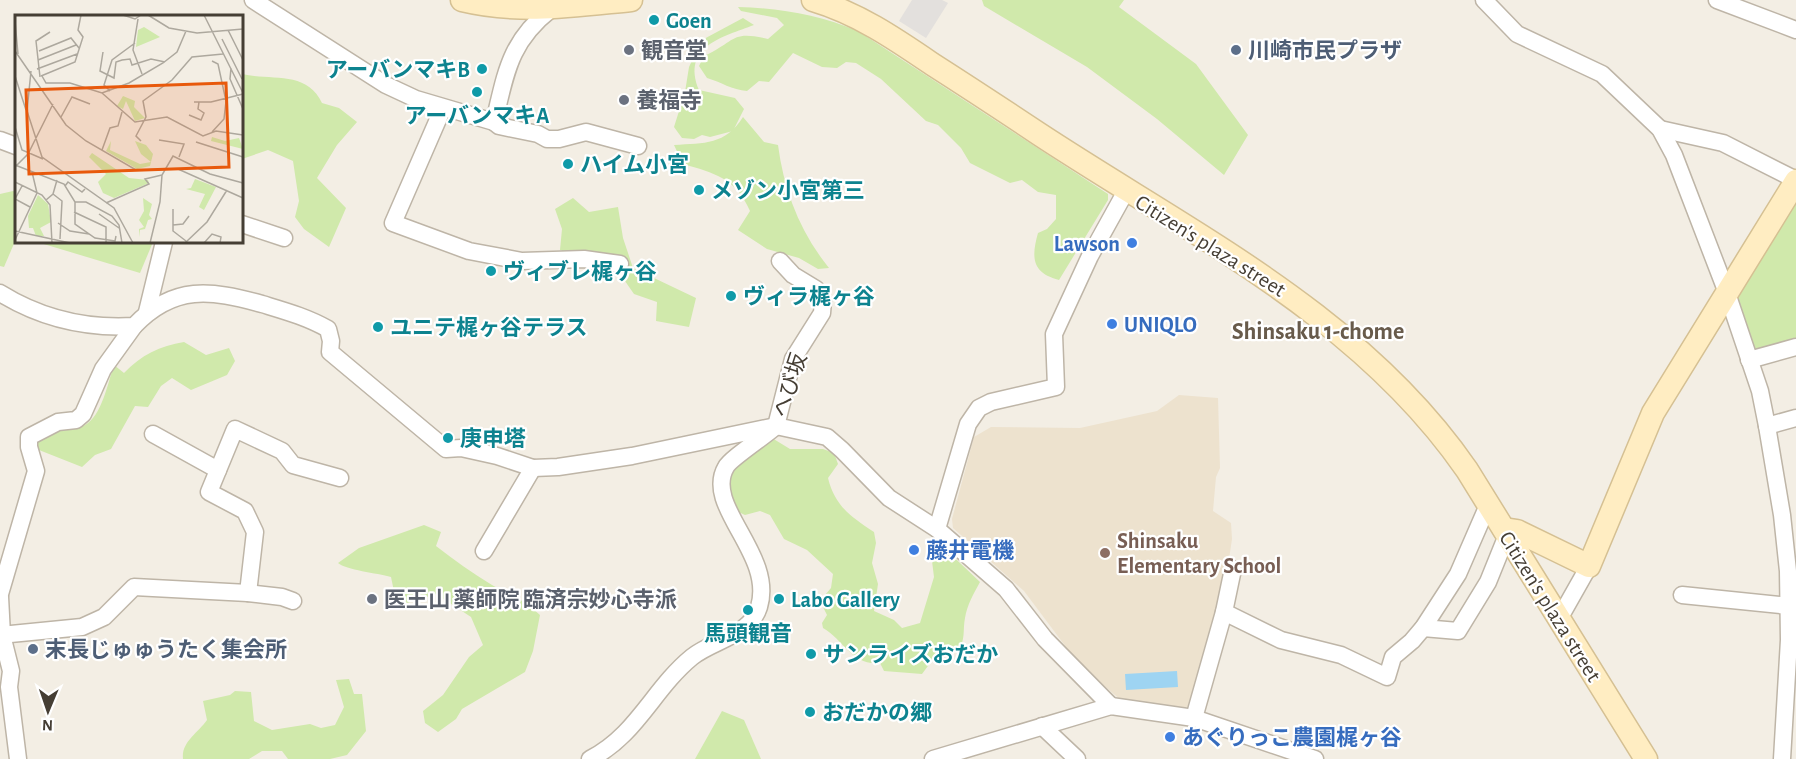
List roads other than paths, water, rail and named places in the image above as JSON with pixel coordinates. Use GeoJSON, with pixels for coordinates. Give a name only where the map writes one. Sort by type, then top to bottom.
{"type":"FeatureCollection","features":[{"type":"Feature","properties":{"kind":"street"},"geometry":{"type":"LineString","coordinates":[[253,0],[386,85],[443,108],[494,122],[499,126],[538,134],[546,139],[559,139],[586,132],[638,146]]}},
{"type":"Feature","properties":{"kind":"street"},"geometry":{"type":"LineString","coordinates":[[462,0],[488,6],[528,10],[555,4],[631,0]]}},
{"type":"Feature","properties":{"kind":"street","name":"Citizen's plaza street"},"geometry":{"type":"LineString","coordinates":[[813,0],[873,25],[1126,191],[1270,280],[1346,337],[1382,368],[1441,432],[1646,759]]}},
{"type":"Feature","properties":{"kind":"street"},"geometry":{"type":"LineString","coordinates":[[1484,0],[1517,34],[1602,74],[1660,129],[1674,155],[1728,293],[1760,391],[1767,426],[1792,573],[1786,723],[1782,759]]}},
{"type":"Feature","properties":{"kind":"street"},"geometry":{"type":"LineString","coordinates":[[1717,0],[1796,30]]}},
{"type":"Feature","properties":{"kind":"street"},"geometry":{"type":"LineString","coordinates":[[1760,0],[1764,17]]}},
{"type":"Feature","properties":{"kind":"street"},"geometry":{"type":"LineString","coordinates":[[494,122],[511,55],[531,24],[555,4]]}},
{"type":"Feature","properties":{"kind":"street"},"geometry":{"type":"LineString","coordinates":[[443,108],[393,223],[469,251],[522,261],[549,262],[584,259],[620,264]]}},
{"type":"Feature","properties":{"kind":"street"},"geometry":{"type":"LineString","coordinates":[[1559,619],[1589,566],[1653,412],[1796,180],[1723,143],[1660,129]]}},
{"type":"Feature","properties":{"kind":"street"},"geometry":{"type":"LineString","coordinates":[[0,140],[15,146]]}},
{"type":"Feature","properties":{"kind":"street"},"geometry":{"type":"LineString","coordinates":[[938,529],[968,424],[979,408],[991,402],[1056,387],[1054,334],[1090,256],[1126,191]]}},
{"type":"Feature","properties":{"kind":"street"},"geometry":{"type":"LineString","coordinates":[[243,224],[284,238]]}},
{"type":"Feature","properties":{"kind":"street"},"geometry":{"type":"LineString","coordinates":[[147,312],[164,243]]}},
{"type":"Feature","properties":{"kind":"street","name":"へび坂"},"geometry":{"type":"LineString","coordinates":[[776,426],[793,359],[822,313],[823,301],[816,289],[793,275],[780,261]]}},
{"type":"Feature","properties":{"kind":"street"},"geometry":{"type":"LineString","coordinates":[[0,292],[22,307],[60,320],[100,328],[134,326]]}},
{"type":"Feature","properties":{"kind":"street"},"geometry":{"type":"LineString","coordinates":[[18,759],[9,687],[11,671],[1,635],[0,596],[36,471],[29,447],[29,437],[58,422],[76,420],[83,414],[103,369],[147,312],[171,298],[198,292],[219,292],[312,320],[328,328],[331,341],[330,352],[378,395],[446,448],[461,448],[497,456],[533,468],[558,467],[632,456],[776,426],[826,437],[889,498],[938,529],[1006,589],[1045,639],[1111,706]]}},
{"type":"Feature","properties":{"kind":"street"},"geometry":{"type":"LineString","coordinates":[[1749,360],[1796,347]]}},
{"type":"Feature","properties":{"kind":"street"},"geometry":{"type":"LineString","coordinates":[[1767,426],[1796,418]]}},
{"type":"Feature","properties":{"kind":"street"},"geometry":{"type":"LineString","coordinates":[[590,759],[626,734],[680,667],[704,647],[750,624],[759,607],[760,570],[726,506],[721,492],[722,479],[726,466],[776,426]]}},
{"type":"Feature","properties":{"kind":"street"},"geometry":{"type":"LineString","coordinates":[[248,593],[255,532],[245,512],[209,492],[235,429],[282,451],[293,465],[340,478]]}},
{"type":"Feature","properties":{"kind":"street"},"geometry":{"type":"LineString","coordinates":[[153,434],[218,470]]}},
{"type":"Feature","properties":{"kind":"street"},"geometry":{"type":"LineString","coordinates":[[484,551],[533,468]]}},
{"type":"Feature","properties":{"kind":"street"},"geometry":{"type":"LineString","coordinates":[[1224,612],[1281,640],[1341,655],[1387,677],[1393,657],[1412,642],[1423,628],[1458,574],[1488,505]]}},
{"type":"Feature","properties":{"kind":"street"},"geometry":{"type":"LineString","coordinates":[[1423,628],[1458,631],[1488,582],[1505,532],[1517,531],[1589,566]]}},
{"type":"Feature","properties":{"kind":"street"},"geometry":{"type":"LineString","coordinates":[[1194,718],[1224,612],[1233,569]]}},
{"type":"Feature","properties":{"kind":"street"},"geometry":{"type":"LineString","coordinates":[[1,635],[81,627],[104,617],[134,587],[248,593],[282,597],[293,601]]}},
{"type":"Feature","properties":{"kind":"street"},"geometry":{"type":"LineString","coordinates":[[1682,595],[1789,606]]}},
{"type":"Feature","properties":{"kind":"street"},"geometry":{"type":"LineString","coordinates":[[933,759],[1111,706],[1194,718],[1315,759]]}},
{"type":"Feature","properties":{"kind":"street"},"geometry":{"type":"LineString","coordinates":[[1042,726],[1077,759]]}},
{"type":"Feature","properties":{"kind":"water"},"geometry":{"type":"Polygon","coordinates":[[[1177,671],[1178,687],[1126,690],[1125,674],[1177,671]]]}},
{"type":"Feature","properties":{"kind":"place","name":"Goen"},"geometry":{"type":"Point","coordinates":[654,20]}},
{"type":"Feature","properties":{"kind":"place","name":"観音堂"},"geometry":{"type":"Point","coordinates":[629,50]}},
{"type":"Feature","properties":{"kind":"place","name":"川崎市民プラザ"},"geometry":{"type":"Point","coordinates":[1236,50]}},
{"type":"Feature","properties":{"kind":"place","name":"アーバンマキB"},"geometry":{"type":"Point","coordinates":[482,69]}},
{"type":"Feature","properties":{"kind":"place","name":"アーバンマキA"},"geometry":{"type":"Point","coordinates":[477,92]}},
{"type":"Feature","properties":{"kind":"place","name":"養福寺"},"geometry":{"type":"Point","coordinates":[624,100]}},
{"type":"Feature","properties":{"kind":"place","name":"ハイム小宮"},"geometry":{"type":"Point","coordinates":[568,164]}},
{"type":"Feature","properties":{"kind":"place","name":"メゾン小宮第三"},"geometry":{"type":"Point","coordinates":[699,190]}},
{"type":"Feature","properties":{"kind":"place","name":"Lawson"},"geometry":{"type":"Point","coordinates":[1132,243]}},
{"type":"Feature","properties":{"kind":"place","name":"ヴィブレ梶ヶ谷"},"geometry":{"type":"Point","coordinates":[491,271]}},
{"type":"Feature","properties":{"kind":"place","name":"ヴィラ梶ヶ谷"},"geometry":{"type":"Point","coordinates":[731,296]}},
{"type":"Feature","properties":{"kind":"place","name":"UNIQLO"},"geometry":{"type":"Point","coordinates":[1112,324]}},
{"type":"Feature","properties":{"kind":"place","name":"ユニテ梶ヶ谷テラス"},"geometry":{"type":"Point","coordinates":[378,327]}},
{"type":"Feature","properties":{"kind":"place","name":"庚申塔"},"geometry":{"type":"Point","coordinates":[448,438]}},
{"type":"Feature","properties":{"kind":"place","name":"藤井電機"},"geometry":{"type":"Point","coordinates":[914,550]}},
{"type":"Feature","properties":{"kind":"place","name":"Shinsaku Elementary School"},"geometry":{"type":"Point","coordinates":[1105,553]}},
{"type":"Feature","properties":{"kind":"place","name":"医王山 薬師院 臨済宗妙心寺派"},"geometry":{"type":"Point","coordinates":[372,599]}},
{"type":"Feature","properties":{"kind":"place","name":"Labo Gallery"},"geometry":{"type":"Point","coordinates":[779,599]}},
{"type":"Feature","properties":{"kind":"place","name":"馬頭観音"},"geometry":{"type":"Point","coordinates":[748,610]}},
{"type":"Feature","properties":{"kind":"place","name":"末長じゅゅうたく集会所"},"geometry":{"type":"Point","coordinates":[33,649]}},
{"type":"Feature","properties":{"kind":"place","name":"サンライズおだか"},"geometry":{"type":"Point","coordinates":[811,654]}},
{"type":"Feature","properties":{"kind":"place","name":"おだかの郷"},"geometry":{"type":"Point","coordinates":[810,712]}},
{"type":"Feature","properties":{"kind":"place","name":"あぐりっこ農園梶ヶ谷"},"geometry":{"type":"Point","coordinates":[1170,737]}},
{"type":"Feature","properties":{"kind":"district","name":"Shinsaku 1-chome"},"geometry":{"type":"Point","coordinates":[1318,331]}}]}
